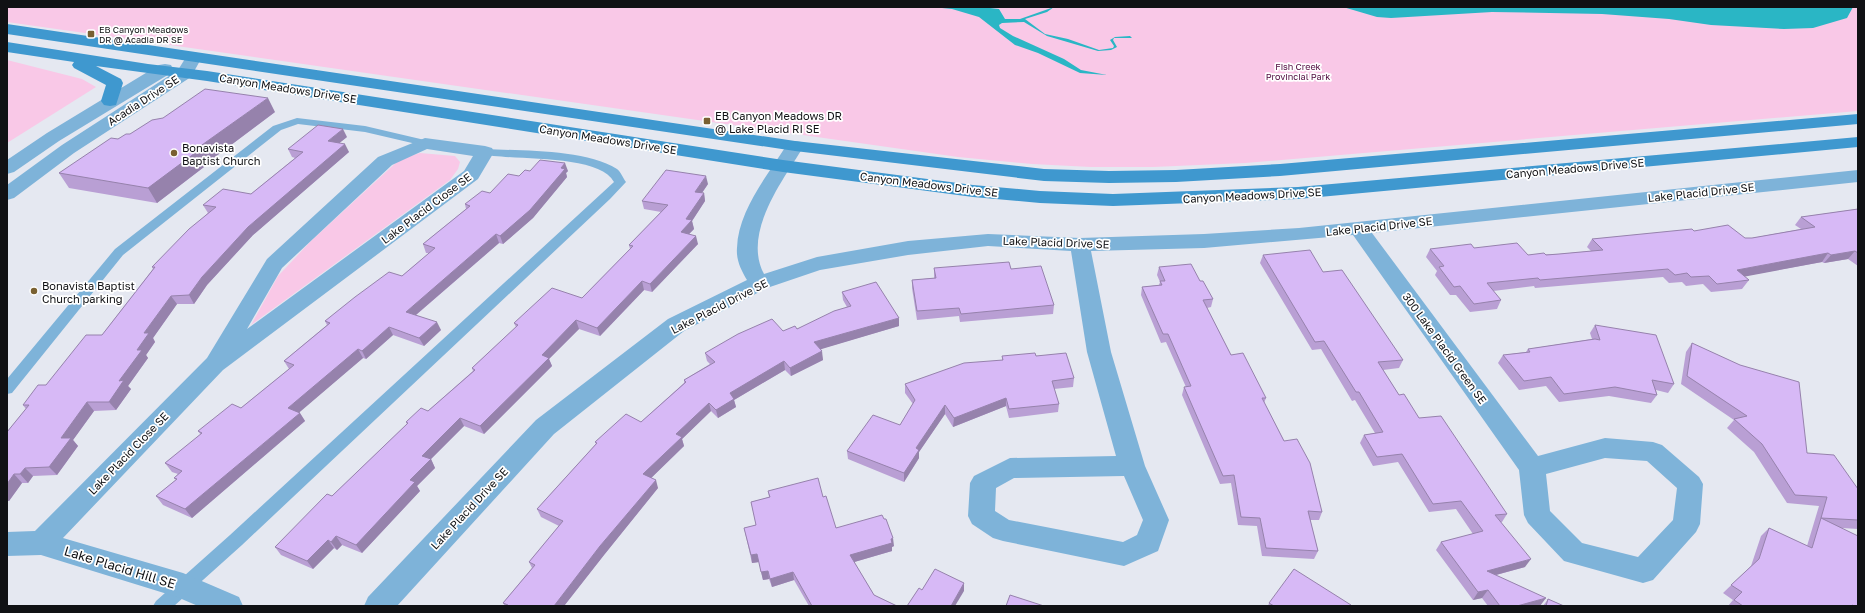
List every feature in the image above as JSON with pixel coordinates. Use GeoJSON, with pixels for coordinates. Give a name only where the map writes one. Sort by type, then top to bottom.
{"type":"FeatureCollection","features":[{"type":"Feature","properties":{"kind":"main road","name":"Canyon Meadows Drive SE"},"geometry":{"type":"LineString","coordinates":[[7,29],[795,146],[1044,175],[1109,177],[1176,176],[1280,170],[1858,119]]}},
{"type":"Feature","properties":{"kind":"main road","name":"Canyon Meadows Drive SE"},"geometry":{"type":"LineString","coordinates":[[7,47],[185,73],[783,166],[973,191],[1040,197],[1113,200],[1298,193],[1858,142]]}},
{"type":"Feature","properties":{"kind":"main road"},"geometry":{"type":"LineString","coordinates":[[47,53],[90,69],[115,83],[110,101]]}},
{"type":"Feature","properties":{"kind":"street","name":"Acadia Drive SE"},"geometry":{"type":"LineString","coordinates":[[7,168],[53,136],[161,70],[194,57]]}},
{"type":"Feature","properties":{"kind":"street","name":"Acadia Drive SE"},"geometry":{"type":"LineString","coordinates":[[7,194],[68,149],[185,73],[194,57]]}},
{"type":"Feature","properties":{"kind":"street"},"geometry":{"type":"LineString","coordinates":[[425,143],[485,152]]}},
{"type":"Feature","properties":{"kind":"street","name":"Lake Placid Close SE"},"geometry":{"type":"LineString","coordinates":[[215,364],[274,264],[385,161],[425,143]]}},
{"type":"Feature","properties":{"kind":"street"},"geometry":{"type":"LineString","coordinates":[[759,283],[749,263],[747,237],[769,185],[795,146]]}},
{"type":"Feature","properties":{"kind":"street","name":"Lake Placid Close SE"},"geometry":{"type":"LineString","coordinates":[[41,543],[215,364],[471,175],[485,152]]}},
{"type":"Feature","properties":{"kind":"street","name":"Lake Placid Drive SE"},"geometry":{"type":"LineString","coordinates":[[378,606],[545,427],[676,325],[759,283],[817,264],[908,248],[988,240],[1080,245],[1204,242],[1358,228],[1858,176]]}},
{"type":"Feature","properties":{"kind":"street","name":"300 Lake Placid Green SE"},"geometry":{"type":"LineString","coordinates":[[1358,228],[1532,468],[1537,514],[1574,553],[1643,571],[1686,524],[1690,484],[1653,452],[1605,448],[1532,468]]}},
{"type":"Feature","properties":{"kind":"street"},"geometry":{"type":"LineString","coordinates":[[1080,245],[1099,352],[1132,466],[1156,520],[1148,543],[1124,554],[1003,530],[981,516],[983,483],[1010,468],[1132,466]]}},
{"type":"Feature","properties":{"kind":"street","name":"Lake Placid Hill SE"},"geometry":{"type":"LineString","coordinates":[[7,544],[41,543],[183,586],[229,606]]}},
{"type":"Feature","properties":{"kind":"lane"},"geometry":{"type":"LineString","coordinates":[[7,389],[119,252],[277,128],[297,121],[365,129],[425,143]]}},
{"type":"Feature","properties":{"kind":"lane"},"geometry":{"type":"LineString","coordinates":[[162,606],[236,540],[606,197],[620,182],[614,172],[594,163],[573,159],[485,152]]}},
{"type":"Feature","properties":{"kind":"green space","name":"Fish Creek Provincial Park"},"geometry":{"type":"Polygon","coordinates":[[[7,7],[1858,7],[1858,111],[1245,163],[1153,167],[1091,167],[1032,164],[958,157],[7,22],[7,7]]]}},
{"type":"Feature","properties":{"kind":"green space"},"geometry":{"type":"Polygon","coordinates":[[[7,60],[82,79],[96,87],[7,143],[7,60]]]}},
{"type":"Feature","properties":{"kind":"green space"},"geometry":{"type":"Polygon","coordinates":[[[420,153],[455,156],[460,162],[458,169],[450,180],[251,325],[278,276],[311,241],[400,159],[420,153]]]}},
{"type":"Feature","properties":{"kind":"water"},"geometry":{"type":"Polygon","coordinates":[[[932,7],[981,7],[999,9],[1005,19],[1020,19],[1054,7],[1047,12],[1025,19],[1045,34],[1068,39],[1099,50],[1113,48],[1114,46],[1110,40],[1115,37],[1130,36],[1132,38],[1114,38],[1113,40],[1117,47],[1111,50],[1098,51],[1047,36],[1024,22],[1002,23],[999,25],[1000,28],[1013,36],[1064,59],[1081,70],[1107,75],[1080,73],[1038,53],[1015,45],[979,17],[952,9],[932,7]]]}},
{"type":"Feature","properties":{"kind":"water"},"geometry":{"type":"Polygon","coordinates":[[[1343,7],[1853,7],[1847,18],[1813,28],[1784,29],[1711,25],[1669,19],[1602,14],[1492,12],[1391,18],[1377,17],[1343,7]]]}},
{"type":"Feature","properties":{"kind":"building"},"geometry":{"type":"Polygon","coordinates":[[[205,89],[268,98],[192,152],[195,153],[148,188],[59,173],[111,138],[118,139],[126,134],[130,134],[152,120],[163,118],[205,89]]]}},
{"type":"Feature","properties":{"kind":"building"},"geometry":{"type":"Polygon","coordinates":[[[318,125],[343,129],[328,141],[345,144],[248,227],[202,277],[189,295],[171,296],[144,333],[149,333],[137,350],[142,350],[119,381],[124,380],[109,402],[87,402],[61,438],[71,438],[49,467],[25,468],[20,474],[14,474],[7,484],[7,432],[29,405],[23,405],[38,385],[46,385],[86,335],[102,335],[155,267],[152,267],[189,229],[216,207],[203,205],[223,189],[251,194],[303,152],[288,149],[318,125]]]}},
{"type":"Feature","properties":{"kind":"building"},"geometry":{"type":"Polygon","coordinates":[[[540,160],[565,163],[561,168],[565,169],[530,210],[500,236],[496,234],[406,312],[437,322],[419,338],[389,327],[362,351],[358,349],[288,408],[300,413],[185,509],[156,496],[177,479],[174,478],[182,471],[165,463],[202,433],[198,431],[232,404],[241,408],[294,365],[284,361],[330,323],[325,321],[355,297],[389,272],[402,276],[435,248],[423,244],[470,206],[465,204],[482,191],[490,193],[508,174],[519,176],[525,170],[530,171],[540,160]]]}},
{"type":"Feature","properties":{"kind":"building"},"geometry":{"type":"Polygon","coordinates":[[[666,170],[706,176],[695,192],[704,193],[686,219],[692,220],[681,232],[696,236],[650,284],[642,281],[597,328],[576,320],[542,355],[549,358],[480,426],[460,418],[422,456],[431,459],[410,480],[415,482],[356,545],[336,536],[331,542],[328,540],[307,561],[275,547],[327,494],[332,496],[408,423],[406,422],[421,408],[428,411],[475,370],[472,368],[518,325],[514,323],[552,288],[582,298],[633,246],[629,245],[668,205],[642,201],[666,170]]]}},
{"type":"Feature","properties":{"kind":"building"},"geometry":{"type":"Polygon","coordinates":[[[1858,209],[1858,253],[1855,251],[1831,255],[1828,253],[1737,270],[1749,280],[1717,284],[1709,276],[1691,277],[1687,273],[1675,275],[1668,269],[1540,280],[1538,278],[1487,283],[1501,300],[1474,304],[1460,286],[1454,287],[1439,267],[1444,266],[1430,249],[1471,244],[1474,248],[1517,243],[1528,255],[1544,253],[1546,255],[1559,254],[1603,250],[1592,239],[1692,229],[1694,231],[1728,225],[1745,238],[1752,238],[1815,227],[1801,217],[1858,209]]]}},
{"type":"Feature","properties":{"kind":"building"},"geometry":{"type":"Polygon","coordinates":[[[1310,250],[1323,272],[1342,270],[1403,360],[1378,362],[1399,395],[1404,394],[1419,418],[1441,416],[1507,514],[1495,515],[1531,559],[1487,571],[1546,598],[1517,606],[1500,606],[1488,590],[1478,592],[1441,542],[1483,531],[1461,501],[1433,504],[1402,454],[1377,457],[1364,435],[1383,432],[1359,392],[1356,392],[1324,341],[1315,342],[1263,255],[1310,250]]]}},
{"type":"Feature","properties":{"kind":"building"},"geometry":{"type":"Polygon","coordinates":[[[1009,262],[1011,269],[1041,266],[1054,305],[961,314],[959,308],[917,311],[912,280],[936,278],[934,268],[1009,262]]]}},
{"type":"Feature","properties":{"kind":"building"},"geometry":{"type":"Polygon","coordinates":[[[1191,264],[1200,281],[1203,281],[1213,299],[1203,300],[1231,355],[1243,353],[1266,398],[1262,398],[1284,441],[1297,439],[1310,463],[1322,512],[1308,511],[1318,551],[1266,548],[1260,518],[1241,517],[1234,475],[1223,476],[1184,387],[1191,386],[1168,334],[1163,334],[1142,287],[1162,285],[1160,281],[1165,281],[1159,267],[1191,264]]]}},
{"type":"Feature","properties":{"kind":"building"},"geometry":{"type":"Polygon","coordinates":[[[876,282],[899,318],[814,342],[822,351],[790,368],[784,361],[730,393],[734,399],[716,410],[709,403],[676,434],[682,437],[643,474],[656,480],[600,546],[554,606],[507,606],[508,605],[503,603],[535,565],[529,562],[563,521],[537,509],[597,443],[595,442],[626,414],[641,422],[686,382],[684,380],[715,362],[705,353],[738,334],[772,319],[783,331],[795,326],[797,329],[834,311],[851,306],[842,292],[876,282]]]}},
{"type":"Feature","properties":{"kind":"building"},"geometry":{"type":"Polygon","coordinates":[[[1595,325],[1656,335],[1674,384],[1652,380],[1657,395],[1615,387],[1564,394],[1551,377],[1524,381],[1503,355],[1530,352],[1528,349],[1595,339],[1600,340],[1595,325]]]}},
{"type":"Feature","properties":{"kind":"building"},"geometry":{"type":"Polygon","coordinates":[[[1692,343],[1740,365],[1799,382],[1807,453],[1834,455],[1858,489],[1858,520],[1821,518],[1827,497],[1795,495],[1762,444],[1734,419],[1747,416],[1687,376],[1692,343]]]}},
{"type":"Feature","properties":{"kind":"building"},"geometry":{"type":"Polygon","coordinates":[[[1035,353],[1036,356],[1066,353],[1074,378],[1052,381],[1059,404],[1009,409],[1006,398],[954,418],[945,405],[916,448],[919,450],[904,473],[847,451],[873,415],[900,425],[915,400],[905,384],[964,363],[1003,360],[1002,356],[1035,353]]]}},
{"type":"Feature","properties":{"kind":"building"},"geometry":{"type":"Polygon","coordinates":[[[818,478],[823,497],[826,496],[836,528],[882,515],[884,519],[886,519],[893,538],[891,539],[892,543],[850,555],[874,595],[897,606],[812,606],[793,572],[770,579],[768,571],[761,572],[757,554],[751,555],[744,528],[756,525],[751,502],[770,497],[768,491],[818,478]]]}},
{"type":"Feature","properties":{"kind":"building"},"geometry":{"type":"Polygon","coordinates":[[[1821,518],[1858,536],[1858,606],[1743,606],[1734,600],[1742,592],[1731,585],[1759,559],[1769,528],[1812,548],[1821,518]]]}},
{"type":"Feature","properties":{"kind":"building"},"geometry":{"type":"Polygon","coordinates":[[[935,569],[964,583],[951,606],[907,606],[919,588],[922,590],[935,569]]]}},
{"type":"Feature","properties":{"kind":"building"},"geometry":{"type":"Polygon","coordinates":[[[1294,569],[1351,605],[1274,606],[1269,603],[1294,569]]]}},
{"type":"Feature","properties":{"kind":"building"},"geometry":{"type":"Polygon","coordinates":[[[1010,595],[1044,606],[1006,606],[1010,595]]]}},
{"type":"Feature","properties":{"kind":"building"},"geometry":{"type":"Polygon","coordinates":[[[1548,599],[1564,606],[1546,606],[1548,599]]]}},
{"type":"Feature","properties":{"kind":"place","name":"EB Canyon Meadows DR @ Acadia DR SE"},"geometry":{"type":"Point","coordinates":[91,34]}},
{"type":"Feature","properties":{"kind":"place","name":"EB Canyon Meadows DR @ Lake Placid RI SE"},"geometry":{"type":"Point","coordinates":[707,121]}},
{"type":"Feature","properties":{"kind":"place","name":"Bonavista Baptist Church"},"geometry":{"type":"Point","coordinates":[174,153]}},
{"type":"Feature","properties":{"kind":"place","name":"Bonavista Baptist Church parking"},"geometry":{"type":"Point","coordinates":[34,291]}}]}
